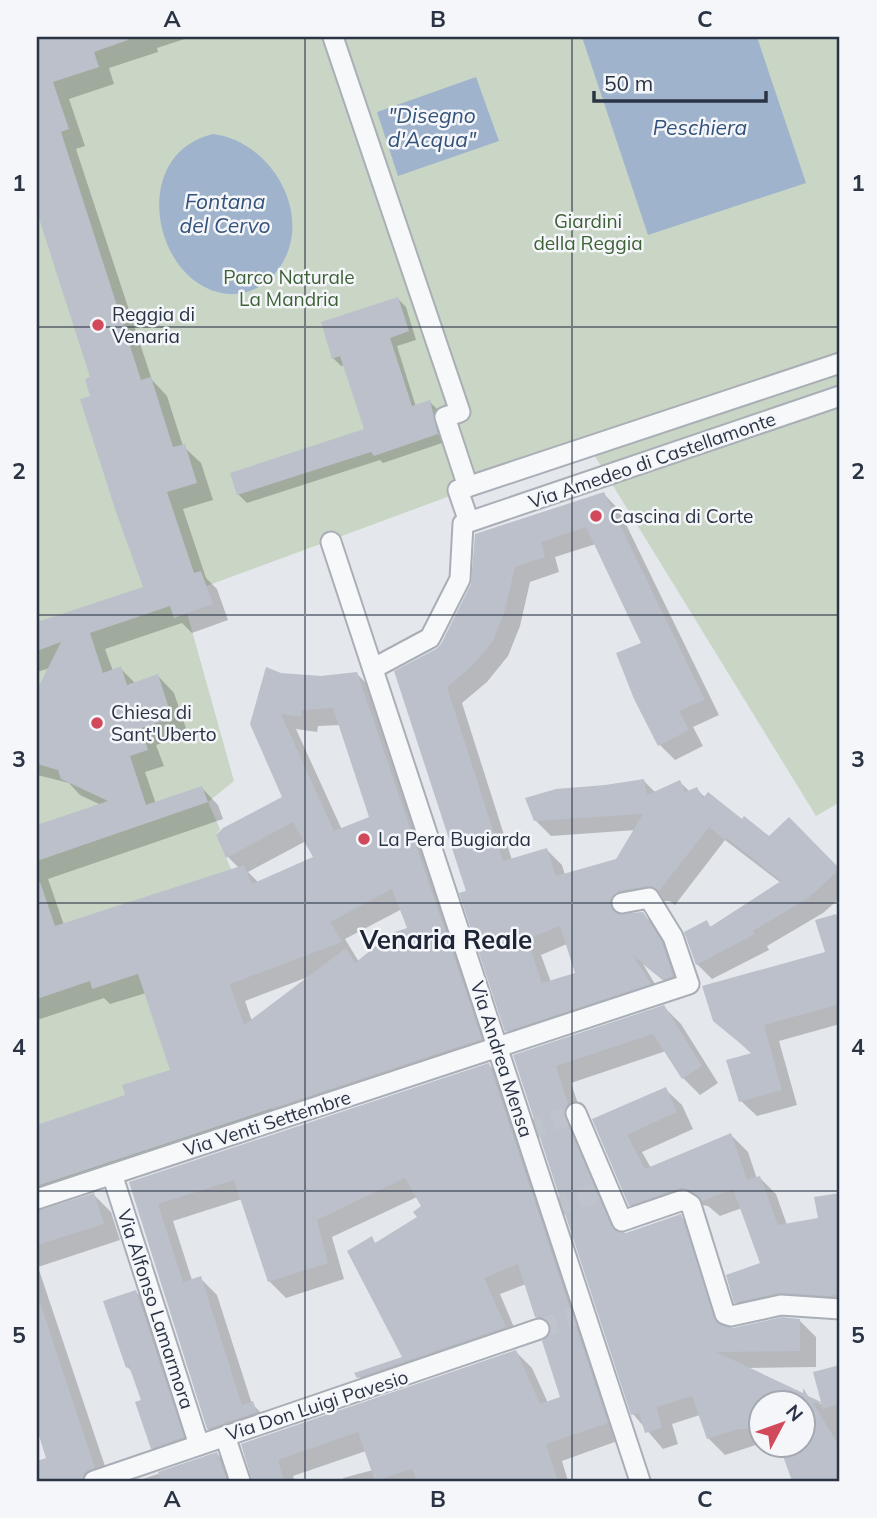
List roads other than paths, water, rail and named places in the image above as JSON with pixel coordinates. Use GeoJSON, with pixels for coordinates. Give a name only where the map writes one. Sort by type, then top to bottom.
{"type":"FeatureCollection","features":[{"type":"Feature","properties":{"kind":"street"},"geometry":{"type":"LineString","coordinates":[[333,37],[460,412],[445,417],[468,487]]}},
{"type":"Feature","properties":{"kind":"street"},"geometry":{"type":"LineString","coordinates":[[374,668],[430,638],[460,579],[466,523],[458,490],[840,363]]}},
{"type":"Feature","properties":{"kind":"street","name":"Via Amedeo di Castellamonte"},"geometry":{"type":"LineString","coordinates":[[466,523],[840,396]]}},
{"type":"Feature","properties":{"kind":"street","name":"Via Andrea Mensa"},"geometry":{"type":"LineString","coordinates":[[331,542],[640,1481]]}},
{"type":"Feature","properties":{"kind":"street","name":"Via Venti Settembre"},"geometry":{"type":"LineString","coordinates":[[37,1199],[689,984],[673,937],[649,898],[622,903]]}},
{"type":"Feature","properties":{"kind":"street"},"geometry":{"type":"LineString","coordinates":[[576,1113],[622,1221],[683,1200],[691,1205],[725,1314],[731,1316],[781,1306],[840,1309]]}},
{"type":"Feature","properties":{"kind":"street","name":"Via Alfonso Lamarmora"},"geometry":{"type":"LineString","coordinates":[[112,1174],[199,1444]]}},
{"type":"Feature","properties":{"kind":"street","name":"Via Don Luigi Pavesio"},"geometry":{"type":"LineString","coordinates":[[94,1481],[539,1329]]}},
{"type":"Feature","properties":{"kind":"street"},"geometry":{"type":"LineString","coordinates":[[225,1436],[240,1481]]}},
{"type":"Feature","properties":{"kind":"water","name":"Peschiera"},"geometry":{"type":"Polygon","coordinates":[[[582,37],[757,37],[806,183],[648,235],[582,37]]]}},
{"type":"Feature","properties":{"kind":"water","name":"\"Disegno d'Acqua\""},"geometry":{"type":"Polygon","coordinates":[[[476,77],[499,141],[398,176],[377,112],[476,77]]]}},
{"type":"Feature","properties":{"kind":"water","name":"Fontana del Cervo"},"geometry":{"type":"Polygon","coordinates":[[[213,134],[234,140],[253,150],[269,165],[289,204],[292,225],[290,247],[280,267],[259,287],[239,294],[205,287],[184,271],[169,248],[160,221],[160,193],[168,167],[185,147],[213,134]]]}},
{"type":"Feature","properties":{"kind":"tunnel"},"geometry":{"type":"LineString","coordinates":[[526,1132],[576,1113]]}},
{"type":"Feature","properties":{"kind":"tunnel"},"geometry":{"type":"LineString","coordinates":[[551,1210],[608,1188]]}},
{"type":"Feature","properties":{"kind":"tunnel"},"geometry":{"type":"LineString","coordinates":[[539,1329],[585,1313]]}},
{"type":"Feature","properties":{"kind":"place","name":"Reggia di Venaria"},"geometry":{"type":"Point","coordinates":[98,325]}},
{"type":"Feature","properties":{"kind":"place","name":"Cascina di Corte"},"geometry":{"type":"Point","coordinates":[596,516]}},
{"type":"Feature","properties":{"kind":"place","name":"Chiesa di Sant'Uberto"},"geometry":{"type":"Point","coordinates":[97,723]}},
{"type":"Feature","properties":{"kind":"place","name":"La Pera Bugiarda"},"geometry":{"type":"Point","coordinates":[364,839]}},
{"type":"Feature","properties":{"kind":"district","name":"Venaria Reale"},"geometry":{"type":"Point","coordinates":[446,940]}},
{"type":"Feature","properties":{"kind":"park label","name":"Giardini della Reggia"},"geometry":{"type":"Point","coordinates":[588,232]}},
{"type":"Feature","properties":{"kind":"park label","name":"Parco Naturale La Mandria"},"geometry":{"type":"Point","coordinates":[289,288]}}]}
